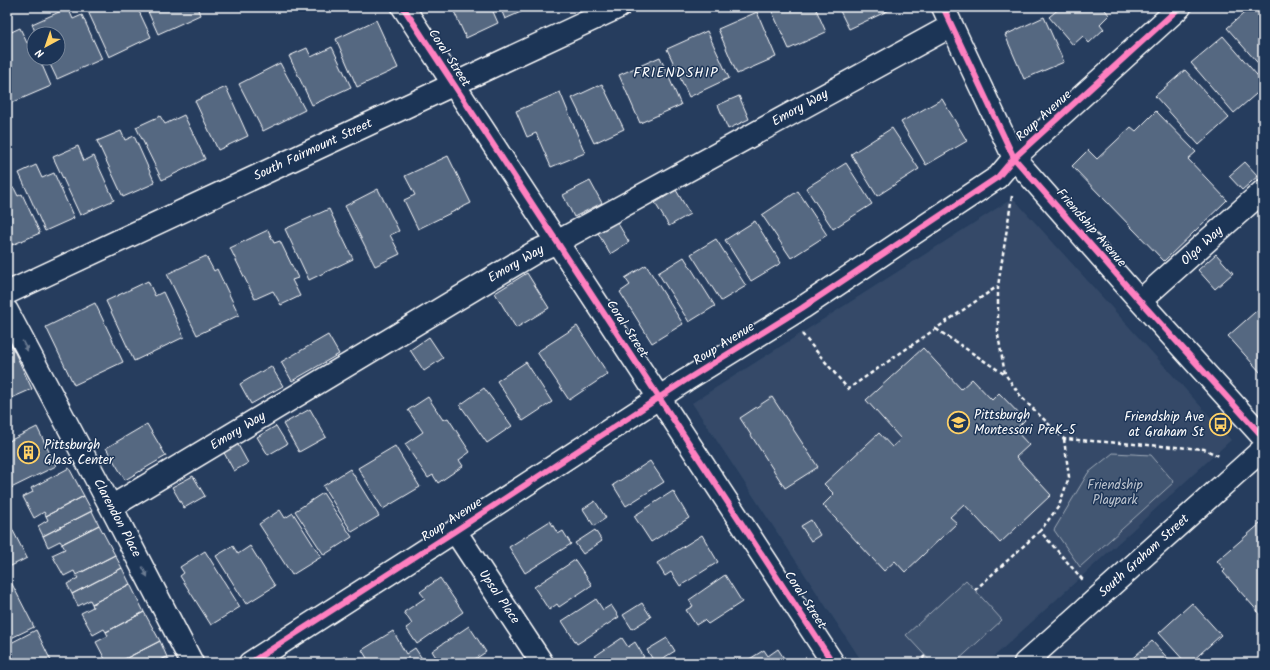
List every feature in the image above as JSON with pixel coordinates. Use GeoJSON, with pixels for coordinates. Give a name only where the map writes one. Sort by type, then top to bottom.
{"type":"FeatureCollection","features":[{"type":"Feature","properties":{"kind":"street","name":"Coral Street"},"geometry":{"type":"LineString","coordinates":[[403,7],[833,663]]}},
{"type":"Feature","properties":{"kind":"street","name":"South Fairmount Street"},"geometry":{"type":"LineString","coordinates":[[7,293],[619,7]]}},
{"type":"Feature","properties":{"kind":"street","name":"Roup Avenue"},"geometry":{"type":"LineString","coordinates":[[253,662],[693,376],[802,308],[998,177],[1014,158],[1180,7]]}},
{"type":"Feature","properties":{"kind":"street","name":"Friendship Avenue"},"geometry":{"type":"LineString","coordinates":[[947,16],[1014,158],[1140,301],[1263,437]]}},
{"type":"Feature","properties":{"kind":"street","name":"Emory Way"},"geometry":{"type":"LineString","coordinates":[[112,507],[537,251],[557,242],[947,16]]}},
{"type":"Feature","properties":{"kind":"street","name":"Olga Way"},"geometry":{"type":"LineString","coordinates":[[1140,301],[1263,190]]}},
{"type":"Feature","properties":{"kind":"street","name":"Clarendon Place"},"geometry":{"type":"LineString","coordinates":[[7,311],[112,507],[192,663]]}},
{"type":"Feature","properties":{"kind":"street","name":"South Graham Street"},"geometry":{"type":"LineString","coordinates":[[1025,663],[1263,449]]}},
{"type":"Feature","properties":{"kind":"street","name":"Upsal Place"},"geometry":{"type":"LineString","coordinates":[[455,531],[542,663]]}},
{"type":"Feature","properties":{"kind":"path"},"geometry":{"type":"LineString","coordinates":[[1005,374],[998,335],[998,286],[1013,195]]}},
{"type":"Feature","properties":{"kind":"path"},"geometry":{"type":"LineString","coordinates":[[800,332],[848,389],[998,286]]}},
{"type":"Feature","properties":{"kind":"path"},"geometry":{"type":"LineString","coordinates":[[936,329],[1005,374],[1022,398],[1064,439],[1069,477],[1059,506],[1040,531],[975,590]]}},
{"type":"Feature","properties":{"kind":"path"},"geometry":{"type":"LineString","coordinates":[[1064,439],[1204,449],[1222,457]]}},
{"type":"Feature","properties":{"kind":"path"},"geometry":{"type":"LineString","coordinates":[[1040,531],[1084,581]]}},
{"type":"Feature","properties":{"kind":"path"},"geometry":{"type":"LineString","coordinates":[[917,663],[925,656]]}},
{"type":"Feature","properties":{"kind":"shaded area","name":"Pittsburgh Montessori PreK-5"},"geometry":{"type":"Polygon","coordinates":[[[1013,198],[1231,440],[987,663],[863,663],[692,403],[1013,198]]]}},
{"type":"Feature","properties":{"kind":"green space","name":"Friendship Playpark"},"geometry":{"type":"Polygon","coordinates":[[[1113,453],[1151,455],[1174,482],[1080,567],[1054,530],[1088,473],[1113,453]]]}},
{"type":"Feature","properties":{"kind":"green space"},"geometry":{"type":"Polygon","coordinates":[[[966,580],[1002,620],[955,663],[932,663],[906,635],[966,580]]]}},
{"type":"Feature","properties":{"kind":"building"},"geometry":{"type":"Polygon","coordinates":[[[86,7],[137,7],[151,37],[109,57],[86,7]]]}},
{"type":"Feature","properties":{"kind":"building"},"geometry":{"type":"Polygon","coordinates":[[[146,7],[197,7],[200,15],[158,34],[146,7]]]}},
{"type":"Feature","properties":{"kind":"building"},"geometry":{"type":"Polygon","coordinates":[[[452,7],[491,7],[498,23],[466,38],[452,7]]]}},
{"type":"Feature","properties":{"kind":"building"},"geometry":{"type":"Polygon","coordinates":[[[500,7],[532,7],[505,19],[500,7]]]}},
{"type":"Feature","properties":{"kind":"building"},"geometry":{"type":"Polygon","coordinates":[[[770,7],[815,7],[826,32],[789,49],[770,7]]]}},
{"type":"Feature","properties":{"kind":"building"},"geometry":{"type":"Polygon","coordinates":[[[838,7],[896,7],[849,29],[838,7]]]}},
{"type":"Feature","properties":{"kind":"building"},"geometry":{"type":"Polygon","coordinates":[[[1061,7],[1103,7],[1109,15],[1100,24],[1104,29],[1089,43],[1083,36],[1073,45],[1049,17],[1061,7]]]}},
{"type":"Feature","properties":{"kind":"building"},"geometry":{"type":"Polygon","coordinates":[[[1251,7],[1263,7],[1263,69],[1227,28],[1251,7]]]}},
{"type":"Feature","properties":{"kind":"building"},"geometry":{"type":"Polygon","coordinates":[[[68,8],[73,19],[82,15],[102,59],[57,79],[51,66],[66,66],[66,26],[33,26],[32,24],[68,8]]]}},
{"type":"Feature","properties":{"kind":"building"},"geometry":{"type":"Polygon","coordinates":[[[757,12],[776,57],[737,74],[718,29],[757,12]]]}},
{"type":"Feature","properties":{"kind":"building"},"geometry":{"type":"Polygon","coordinates":[[[1044,17],[1064,62],[1024,79],[1005,35],[1044,17]]]}},
{"type":"Feature","properties":{"kind":"building"},"geometry":{"type":"Polygon","coordinates":[[[376,20],[398,68],[357,87],[336,39],[376,20]]]}},
{"type":"Feature","properties":{"kind":"building"},"geometry":{"type":"Polygon","coordinates":[[[20,28],[26,41],[26,66],[42,66],[51,86],[9,104],[7,100],[7,34],[20,28]]]}},
{"type":"Feature","properties":{"kind":"building"},"geometry":{"type":"Polygon","coordinates":[[[707,31],[729,78],[689,97],[667,49],[707,31]]]}},
{"type":"Feature","properties":{"kind":"building"},"geometry":{"type":"Polygon","coordinates":[[[1223,36],[1263,82],[1263,88],[1234,113],[1191,63],[1223,36]]]}},
{"type":"Feature","properties":{"kind":"building"},"geometry":{"type":"Polygon","coordinates":[[[332,47],[351,87],[312,105],[289,56],[307,48],[311,57],[332,47]]]}},
{"type":"Feature","properties":{"kind":"building"},"geometry":{"type":"Polygon","coordinates":[[[660,57],[681,105],[640,123],[619,75],[660,57]]]}},
{"type":"Feature","properties":{"kind":"building"},"geometry":{"type":"Polygon","coordinates":[[[280,63],[305,110],[263,131],[239,84],[280,63]]]}},
{"type":"Feature","properties":{"kind":"building"},"geometry":{"type":"Polygon","coordinates":[[[1185,70],[1229,118],[1199,145],[1155,96],[1185,70]]]}},
{"type":"Feature","properties":{"kind":"building"},"geometry":{"type":"Polygon","coordinates":[[[602,84],[624,129],[594,143],[572,98],[602,84]]]}},
{"type":"Feature","properties":{"kind":"building"},"geometry":{"type":"Polygon","coordinates":[[[226,87],[248,136],[218,150],[195,101],[226,87]]]}},
{"type":"Feature","properties":{"kind":"building"},"geometry":{"type":"Polygon","coordinates":[[[560,92],[585,153],[551,167],[536,133],[527,137],[516,111],[560,92]]]}},
{"type":"Feature","properties":{"kind":"building"},"geometry":{"type":"Polygon","coordinates":[[[739,96],[749,119],[728,129],[718,105],[739,96]]]}},
{"type":"Feature","properties":{"kind":"building"},"geometry":{"type":"Polygon","coordinates":[[[942,99],[967,141],[926,165],[901,122],[942,99]]]}},
{"type":"Feature","properties":{"kind":"building"},"geometry":{"type":"Polygon","coordinates":[[[1156,111],[1196,152],[1188,159],[1227,200],[1164,261],[1072,166],[1088,150],[1097,159],[1131,127],[1136,131],[1156,111]]]}},
{"type":"Feature","properties":{"kind":"building"},"geometry":{"type":"Polygon","coordinates":[[[184,115],[205,159],[162,180],[136,127],[160,116],[165,124],[184,115]]]}},
{"type":"Feature","properties":{"kind":"building"},"geometry":{"type":"Polygon","coordinates":[[[892,128],[919,169],[877,196],[851,154],[892,128]]]}},
{"type":"Feature","properties":{"kind":"building"},"geometry":{"type":"Polygon","coordinates":[[[121,131],[125,140],[134,136],[155,183],[123,197],[97,141],[121,131]]]}},
{"type":"Feature","properties":{"kind":"building"},"geometry":{"type":"Polygon","coordinates":[[[78,146],[84,161],[94,156],[114,200],[80,215],[53,157],[78,146]]]}},
{"type":"Feature","properties":{"kind":"building"},"geometry":{"type":"Polygon","coordinates":[[[448,156],[471,203],[418,229],[404,200],[415,195],[405,176],[448,156]]]}},
{"type":"Feature","properties":{"kind":"building"},"geometry":{"type":"Polygon","coordinates":[[[1245,162],[1258,176],[1242,190],[1229,176],[1245,162]]]}},
{"type":"Feature","properties":{"kind":"building"},"geometry":{"type":"Polygon","coordinates":[[[846,163],[872,204],[833,229],[806,188],[846,163]]]}},
{"type":"Feature","properties":{"kind":"building"},"geometry":{"type":"Polygon","coordinates":[[[36,165],[42,178],[54,173],[74,218],[45,231],[19,173],[36,165]]]}},
{"type":"Feature","properties":{"kind":"building"},"geometry":{"type":"Polygon","coordinates":[[[590,181],[602,203],[574,217],[563,195],[590,181]]]}},
{"type":"Feature","properties":{"kind":"building"},"geometry":{"type":"Polygon","coordinates":[[[14,188],[18,196],[22,194],[40,233],[12,245],[7,235],[7,190],[14,188]]]}},
{"type":"Feature","properties":{"kind":"building"},"geometry":{"type":"Polygon","coordinates":[[[378,189],[399,231],[390,235],[400,254],[375,266],[345,206],[378,189]]]}},
{"type":"Feature","properties":{"kind":"building"},"geometry":{"type":"Polygon","coordinates":[[[676,190],[690,214],[669,226],[655,203],[676,190]]]}},
{"type":"Feature","properties":{"kind":"building"},"geometry":{"type":"Polygon","coordinates":[[[798,191],[827,235],[791,258],[762,215],[798,191]]]}},
{"type":"Feature","properties":{"kind":"building"},"geometry":{"type":"Polygon","coordinates":[[[329,209],[353,259],[309,280],[285,229],[329,209]]]}},
{"type":"Feature","properties":{"kind":"building"},"geometry":{"type":"Polygon","coordinates":[[[755,221],[781,263],[751,281],[725,240],[755,221]]]}},
{"type":"Feature","properties":{"kind":"building"},"geometry":{"type":"Polygon","coordinates":[[[617,222],[629,242],[610,254],[598,233],[617,222]]]}},
{"type":"Feature","properties":{"kind":"building"},"geometry":{"type":"Polygon","coordinates":[[[268,230],[274,243],[280,241],[298,278],[292,280],[300,296],[281,305],[273,291],[255,299],[230,248],[268,230]]]}},
{"type":"Feature","properties":{"kind":"building"},"geometry":{"type":"Polygon","coordinates":[[[716,239],[746,286],[721,301],[691,254],[716,239]]]}},
{"type":"Feature","properties":{"kind":"building"},"geometry":{"type":"Polygon","coordinates":[[[1216,254],[1233,273],[1215,289],[1198,270],[1216,254]]]}},
{"type":"Feature","properties":{"kind":"building"},"geometry":{"type":"Polygon","coordinates":[[[206,256],[214,271],[217,269],[239,315],[197,335],[167,274],[206,256]]]}},
{"type":"Feature","properties":{"kind":"building"},"geometry":{"type":"Polygon","coordinates":[[[684,257],[715,306],[689,322],[658,273],[684,257]]]}},
{"type":"Feature","properties":{"kind":"building"},"geometry":{"type":"Polygon","coordinates":[[[646,265],[683,324],[652,343],[620,292],[630,285],[625,278],[646,265]]]}},
{"type":"Feature","properties":{"kind":"building"},"geometry":{"type":"Polygon","coordinates":[[[527,273],[549,308],[516,328],[495,293],[527,273]]]}},
{"type":"Feature","properties":{"kind":"building"},"geometry":{"type":"Polygon","coordinates":[[[148,281],[155,296],[163,292],[184,337],[134,361],[106,301],[148,281]]]}},
{"type":"Feature","properties":{"kind":"building"},"geometry":{"type":"Polygon","coordinates":[[[95,303],[123,362],[74,385],[46,327],[95,303]]]}},
{"type":"Feature","properties":{"kind":"building"},"geometry":{"type":"Polygon","coordinates":[[[1263,305],[1263,371],[1261,373],[1228,336],[1263,305]]]}},
{"type":"Feature","properties":{"kind":"building"},"geometry":{"type":"Polygon","coordinates":[[[577,326],[608,374],[569,400],[537,352],[577,326]]]}},
{"type":"Feature","properties":{"kind":"building"},"geometry":{"type":"Polygon","coordinates":[[[328,335],[339,354],[292,381],[281,362],[328,335]]]}},
{"type":"Feature","properties":{"kind":"building"},"geometry":{"type":"Polygon","coordinates":[[[429,337],[443,358],[424,371],[410,350],[429,337]]]}},
{"type":"Feature","properties":{"kind":"building"},"geometry":{"type":"Polygon","coordinates":[[[9,340],[32,389],[7,400],[7,341],[9,340]]]}},
{"type":"Feature","properties":{"kind":"building"},"geometry":{"type":"Polygon","coordinates":[[[923,348],[961,389],[972,379],[992,400],[999,393],[1025,420],[1015,430],[1029,445],[1016,457],[1051,495],[1000,543],[964,504],[950,517],[957,523],[905,572],[895,561],[884,571],[823,505],[834,494],[824,484],[879,433],[892,447],[901,439],[866,400],[923,348]]]}},
{"type":"Feature","properties":{"kind":"building"},"geometry":{"type":"Polygon","coordinates":[[[526,362],[552,402],[523,421],[497,381],[526,362]]]}},
{"type":"Feature","properties":{"kind":"building"},"geometry":{"type":"Polygon","coordinates":[[[271,366],[283,386],[251,404],[240,384],[271,366]]]}},
{"type":"Feature","properties":{"kind":"building"},"geometry":{"type":"Polygon","coordinates":[[[484,388],[512,426],[487,443],[460,405],[484,388]]]}},
{"type":"Feature","properties":{"kind":"building"},"geometry":{"type":"Polygon","coordinates":[[[428,397],[443,420],[448,418],[470,452],[459,460],[463,466],[438,483],[433,475],[428,478],[405,444],[423,432],[408,410],[428,397]]]}},
{"type":"Feature","properties":{"kind":"building"},"geometry":{"type":"Polygon","coordinates":[[[772,397],[818,467],[785,488],[740,418],[772,397]]]}},
{"type":"Feature","properties":{"kind":"building"},"geometry":{"type":"Polygon","coordinates":[[[310,409],[326,437],[299,452],[283,424],[310,409]]]}},
{"type":"Feature","properties":{"kind":"building"},"geometry":{"type":"Polygon","coordinates":[[[147,424],[166,456],[125,480],[106,448],[147,424]]]}},
{"type":"Feature","properties":{"kind":"building"},"geometry":{"type":"Polygon","coordinates":[[[276,426],[287,444],[268,455],[257,437],[276,426]]]}},
{"type":"Feature","properties":{"kind":"building","name":"Pittsburgh Glass Center"},"geometry":{"type":"Polygon","coordinates":[[[37,427],[56,466],[7,490],[7,442],[37,427]]]}},
{"type":"Feature","properties":{"kind":"building"},"geometry":{"type":"Polygon","coordinates":[[[237,443],[248,463],[234,471],[223,451],[237,443]]]}},
{"type":"Feature","properties":{"kind":"building"},"geometry":{"type":"Polygon","coordinates":[[[395,446],[420,487],[383,509],[358,468],[395,446]]]}},
{"type":"Feature","properties":{"kind":"building"},"geometry":{"type":"Polygon","coordinates":[[[650,461],[664,482],[626,506],[613,485],[650,461]]]}},
{"type":"Feature","properties":{"kind":"building"},"geometry":{"type":"Polygon","coordinates":[[[69,468],[84,496],[46,516],[44,512],[34,518],[23,497],[33,492],[31,488],[69,468]]]}},
{"type":"Feature","properties":{"kind":"building"},"geometry":{"type":"Polygon","coordinates":[[[350,469],[379,516],[352,532],[323,486],[350,469]]]}},
{"type":"Feature","properties":{"kind":"building"},"geometry":{"type":"Polygon","coordinates":[[[193,476],[205,496],[184,508],[172,487],[193,476]]]}},
{"type":"Feature","properties":{"kind":"building"},"geometry":{"type":"Polygon","coordinates":[[[673,491],[689,518],[651,542],[634,516],[673,491]]]}},
{"type":"Feature","properties":{"kind":"building"},"geometry":{"type":"Polygon","coordinates":[[[323,493],[352,537],[324,555],[295,511],[323,493]]]}},
{"type":"Feature","properties":{"kind":"building"},"geometry":{"type":"Polygon","coordinates":[[[84,496],[92,511],[43,536],[38,526],[48,520],[46,516],[84,496]]]}},
{"type":"Feature","properties":{"kind":"building"},"geometry":{"type":"Polygon","coordinates":[[[595,501],[606,518],[594,526],[583,509],[595,501]]]}},
{"type":"Feature","properties":{"kind":"building"},"geometry":{"type":"Polygon","coordinates":[[[280,510],[285,518],[293,513],[321,557],[292,575],[259,524],[280,510]]]}},
{"type":"Feature","properties":{"kind":"building"},"geometry":{"type":"Polygon","coordinates":[[[92,511],[99,525],[62,544],[60,541],[48,547],[43,536],[92,511]]]}},
{"type":"Feature","properties":{"kind":"building"},"geometry":{"type":"Polygon","coordinates":[[[7,519],[27,558],[7,568],[7,519]]]}},
{"type":"Feature","properties":{"kind":"building"},"geometry":{"type":"Polygon","coordinates":[[[811,520],[820,535],[811,541],[801,526],[811,520]]]}},
{"type":"Feature","properties":{"kind":"building"},"geometry":{"type":"Polygon","coordinates":[[[550,521],[558,534],[563,531],[571,544],[525,573],[509,547],[550,521]]]}},
{"type":"Feature","properties":{"kind":"building"},"geometry":{"type":"Polygon","coordinates":[[[1261,523],[1263,525],[1263,614],[1261,615],[1223,572],[1225,570],[1217,561],[1261,523]]]}},
{"type":"Feature","properties":{"kind":"building"},"geometry":{"type":"Polygon","coordinates":[[[99,525],[115,555],[76,575],[74,571],[64,576],[52,555],[65,549],[62,544],[99,525]]]}},
{"type":"Feature","properties":{"kind":"building"},"geometry":{"type":"Polygon","coordinates":[[[595,530],[602,541],[583,554],[575,543],[595,530]]]}},
{"type":"Feature","properties":{"kind":"building"},"geometry":{"type":"Polygon","coordinates":[[[702,535],[718,562],[680,586],[671,572],[665,576],[657,563],[702,535]]]}},
{"type":"Feature","properties":{"kind":"building"},"geometry":{"type":"Polygon","coordinates":[[[233,546],[238,554],[250,546],[275,586],[246,604],[216,556],[233,546]]]}},
{"type":"Feature","properties":{"kind":"building"},"geometry":{"type":"Polygon","coordinates":[[[205,551],[240,607],[211,625],[180,576],[184,573],[180,567],[205,551]]]}},
{"type":"Feature","properties":{"kind":"building"},"geometry":{"type":"Polygon","coordinates":[[[115,555],[122,568],[72,594],[67,584],[78,578],[76,575],[115,555]]]}},
{"type":"Feature","properties":{"kind":"building"},"geometry":{"type":"Polygon","coordinates":[[[575,560],[592,585],[559,607],[557,604],[549,610],[534,587],[575,560]]]}},
{"type":"Feature","properties":{"kind":"building"},"geometry":{"type":"Polygon","coordinates":[[[122,568],[130,584],[92,604],[90,600],[78,606],[72,594],[122,568]]]}},
{"type":"Feature","properties":{"kind":"building"},"geometry":{"type":"Polygon","coordinates":[[[725,575],[742,602],[708,624],[704,620],[696,625],[686,610],[693,606],[689,600],[725,575]]]}},
{"type":"Feature","properties":{"kind":"building"},"geometry":{"type":"Polygon","coordinates":[[[440,578],[463,612],[417,644],[406,628],[412,624],[404,612],[425,598],[420,592],[440,578]]]}},
{"type":"Feature","properties":{"kind":"building"},"geometry":{"type":"Polygon","coordinates":[[[11,582],[34,627],[7,640],[7,584],[11,582]]]}},
{"type":"Feature","properties":{"kind":"building"},"geometry":{"type":"Polygon","coordinates":[[[130,584],[144,612],[106,632],[104,629],[93,635],[81,613],[93,607],[92,604],[130,584]]]}},
{"type":"Feature","properties":{"kind":"building"},"geometry":{"type":"Polygon","coordinates":[[[596,599],[603,610],[611,605],[619,617],[577,644],[562,621],[596,599]]]}},
{"type":"Feature","properties":{"kind":"building"},"geometry":{"type":"Polygon","coordinates":[[[642,603],[651,617],[632,629],[623,615],[642,603]]]}},
{"type":"Feature","properties":{"kind":"building"},"geometry":{"type":"Polygon","coordinates":[[[1192,603],[1221,635],[1190,663],[1186,663],[1159,633],[1192,603]]]}},
{"type":"Feature","properties":{"kind":"building"},"geometry":{"type":"Polygon","coordinates":[[[144,612],[160,641],[121,661],[120,659],[107,663],[96,642],[108,636],[106,632],[144,612]]]}},
{"type":"Feature","properties":{"kind":"building"},"geometry":{"type":"Polygon","coordinates":[[[469,626],[486,652],[469,663],[438,663],[439,662],[432,651],[469,626]]]}},
{"type":"Feature","properties":{"kind":"building"},"geometry":{"type":"Polygon","coordinates":[[[36,630],[52,663],[7,663],[7,645],[36,630]]]}},
{"type":"Feature","properties":{"kind":"building"},"geometry":{"type":"Polygon","coordinates":[[[393,631],[406,654],[415,648],[423,660],[418,663],[370,663],[362,650],[393,631]]]}},
{"type":"Feature","properties":{"kind":"building"},"geometry":{"type":"Polygon","coordinates":[[[622,638],[628,647],[635,642],[644,657],[637,661],[639,663],[591,663],[589,660],[622,638]]]}},
{"type":"Feature","properties":{"kind":"building"},"geometry":{"type":"Polygon","coordinates":[[[667,638],[675,651],[655,663],[647,650],[667,638]]]}},
{"type":"Feature","properties":{"kind":"building"},"geometry":{"type":"Polygon","coordinates":[[[160,641],[167,657],[155,663],[122,663],[121,661],[160,641]]]}},
{"type":"Feature","properties":{"kind":"building"},"geometry":{"type":"Polygon","coordinates":[[[1152,641],[1172,663],[1127,663],[1152,641]]]}},
{"type":"Feature","properties":{"kind":"building"},"geometry":{"type":"Polygon","coordinates":[[[778,649],[787,663],[750,663],[748,660],[764,650],[768,656],[778,649]]]}},
{"type":"Feature","properties":{"kind":"building"},"geometry":{"type":"Polygon","coordinates":[[[347,655],[352,663],[334,663],[347,655]]]}},
{"type":"Feature","properties":{"kind":"building"},"geometry":{"type":"Polygon","coordinates":[[[167,657],[171,663],[155,663],[167,657]]]}},
{"type":"Feature","properties":{"kind":"cycle path"},"geometry":{"type":"LineString","coordinates":[[403,7],[833,663]]}},
{"type":"Feature","properties":{"kind":"cycle path"},"geometry":{"type":"LineString","coordinates":[[943,7],[1014,158],[1140,301],[1263,437]]}},
{"type":"Feature","properties":{"kind":"cycle path"},"geometry":{"type":"LineString","coordinates":[[250,663],[686,380],[802,308],[998,177],[1014,158],[1180,7]]}},
{"type":"Feature","properties":{"kind":"place","name":"Pittsburgh Montessori PreK-5"},"geometry":{"type":"Point","coordinates":[959,422]}},
{"type":"Feature","properties":{"kind":"place","name":"Friendship Ave at Graham St"},"geometry":{"type":"Point","coordinates":[1220,424]}},
{"type":"Feature","properties":{"kind":"place","name":"Pittsburgh Glass Center"},"geometry":{"type":"Point","coordinates":[28,452]}},
{"type":"Feature","properties":{"kind":"district","name":"FRIENDSHIP"},"geometry":{"type":"Point","coordinates":[676,73]}}]}
